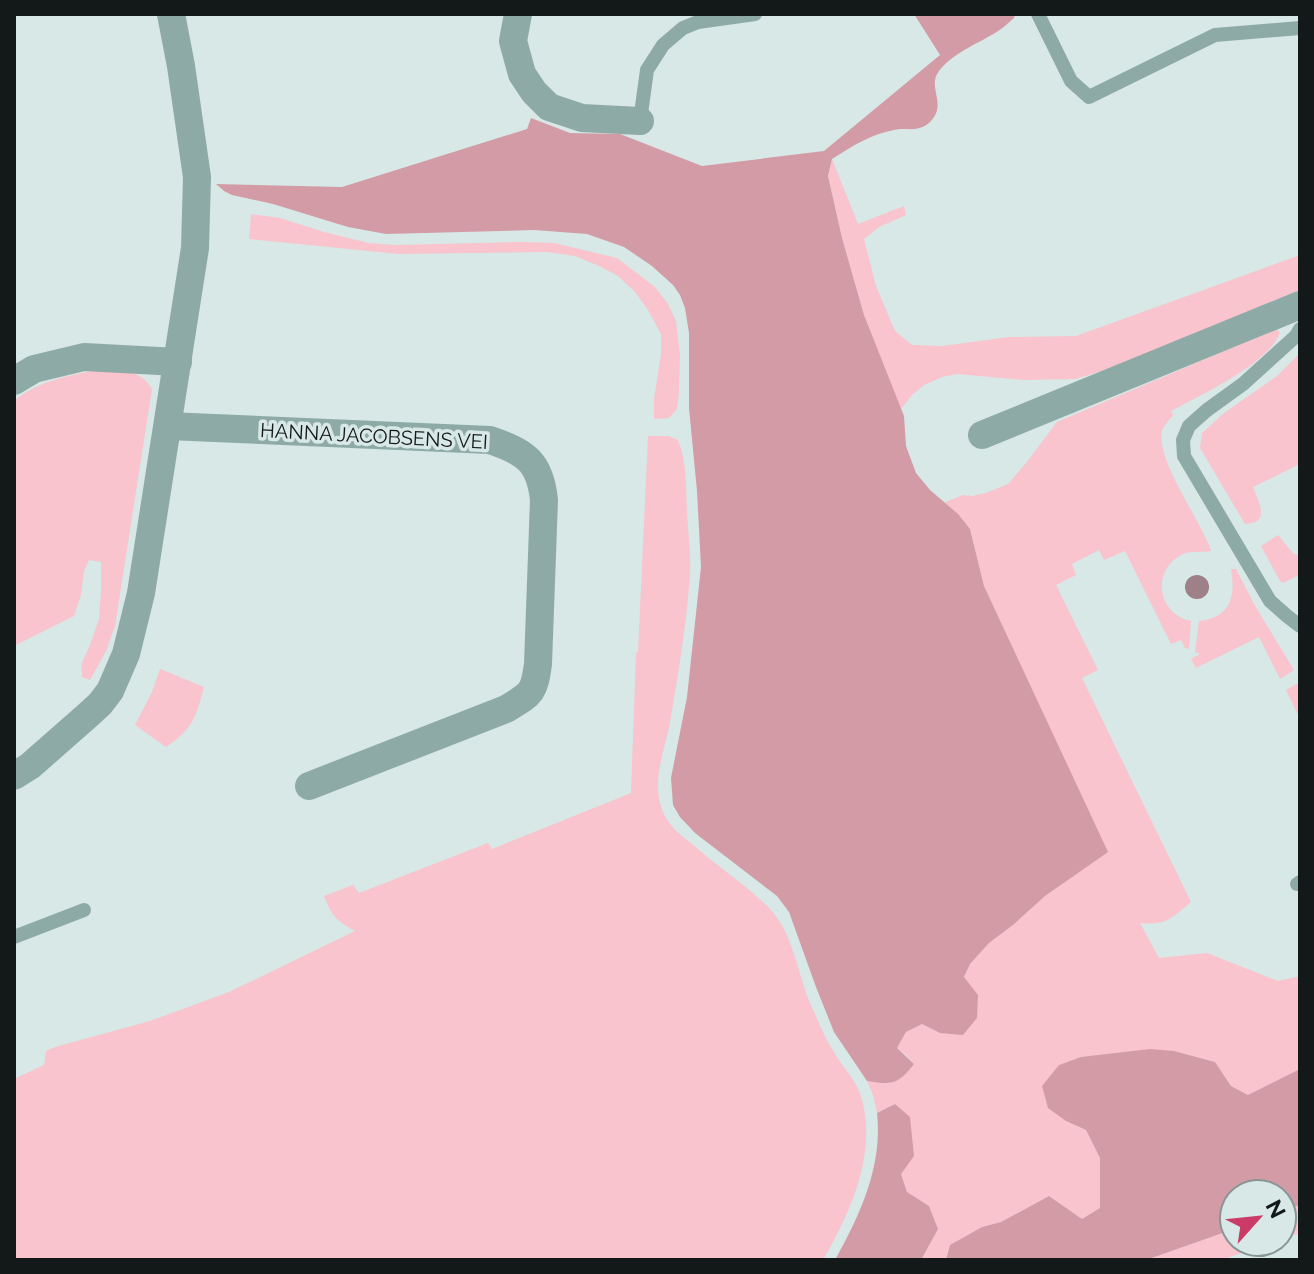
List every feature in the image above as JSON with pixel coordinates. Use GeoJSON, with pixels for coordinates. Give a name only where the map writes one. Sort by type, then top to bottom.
{"type":"FeatureCollection","features":[{"type":"Feature","properties":{"kind":"street"},"geometry":{"type":"LineString","coordinates":[[14,776],[30,766],[100,704],[110,691],[126,654],[141,593],[195,248],[197,177],[171,14]]}},
{"type":"Feature","properties":{"kind":"street"},"geometry":{"type":"LineString","coordinates":[[518,14],[513,41],[522,74],[549,107],[582,118],[640,121]]}},
{"type":"Feature","properties":{"kind":"street"},"geometry":{"type":"LineString","coordinates":[[982,435],[1300,305]]}},
{"type":"Feature","properties":{"kind":"street"},"geometry":{"type":"LineString","coordinates":[[14,381],[34,369],[84,357],[178,362]]}},
{"type":"Feature","properties":{"kind":"street","name":"HANNA JACOBSENS VEI"},"geometry":{"type":"LineString","coordinates":[[168,426],[490,440],[523,454],[534,465],[542,481],[544,500],[535,686],[527,696],[506,709],[309,786]]}},
{"type":"Feature","properties":{"kind":"lane"},"geometry":{"type":"LineString","coordinates":[[640,121],[647,70],[663,45],[683,28],[698,22],[755,14]]}},
{"type":"Feature","properties":{"kind":"lane"},"geometry":{"type":"LineString","coordinates":[[1038,14],[1071,81],[1089,97],[1215,35],[1300,28]]}},
{"type":"Feature","properties":{"kind":"lane"},"geometry":{"type":"LineString","coordinates":[[1300,329],[1243,384],[1189,426],[1183,440],[1184,456],[1270,601],[1300,626]]}},
{"type":"Feature","properties":{"kind":"lane"},"geometry":{"type":"LineString","coordinates":[[14,937],[84,910]]}},
{"type":"Feature","properties":{"kind":"shaded area"},"geometry":{"type":"Polygon","coordinates":[[[914,14],[1015,14],[1000,30],[958,54],[939,71],[935,84],[937,109],[929,123],[920,128],[898,129],[877,135],[832,159],[828,176],[842,238],[864,315],[904,416],[906,446],[916,473],[970,529],[984,586],[1108,852],[1045,896],[989,943],[970,964],[964,977],[978,995],[977,1018],[963,1035],[940,1033],[922,1024],[906,1032],[897,1048],[914,1064],[898,1080],[882,1083],[867,1081],[834,1032],[789,912],[777,896],[695,833],[673,805],[671,778],[687,697],[701,567],[689,408],[689,333],[685,308],[673,285],[624,247],[587,234],[534,230],[386,234],[348,227],[232,195],[216,184],[342,187],[527,129],[531,118],[570,133],[620,134],[702,166],[824,151],[940,55],[914,14]]]}},
{"type":"Feature","properties":{"kind":"shaded area"},"geometry":{"type":"Polygon","coordinates":[[[832,159],[858,224],[904,206],[906,215],[879,227],[864,239],[876,286],[895,331],[912,345],[942,346],[1009,337],[1076,336],[1300,255],[1300,290],[1111,368],[1076,379],[1024,380],[957,374],[924,385],[901,409],[864,315],[842,238],[828,176],[832,159]]]}},
{"type":"Feature","properties":{"kind":"shaded area"},"geometry":{"type":"Polygon","coordinates":[[[251,214],[280,218],[369,243],[554,243],[617,258],[655,287],[676,321],[680,355],[677,409],[669,418],[654,419],[661,334],[635,292],[618,276],[599,266],[575,256],[547,252],[399,254],[249,239],[251,214]]]}},
{"type":"Feature","properties":{"kind":"shaded area"},"geometry":{"type":"Polygon","coordinates":[[[1276,329],[1280,333],[1262,356],[1232,378],[1171,411],[1173,415],[1162,431],[1162,443],[1172,474],[1211,551],[1181,555],[1171,562],[1162,582],[1162,592],[1172,611],[1191,621],[1189,649],[1181,640],[1171,644],[1125,551],[1104,560],[1099,550],[1072,564],[1076,575],[1056,585],[1098,670],[1082,678],[1191,902],[1168,920],[1140,923],[1159,958],[1207,953],[1278,981],[1300,976],[1300,1069],[1248,1095],[1231,1086],[1215,1062],[1174,1051],[1082,1057],[1059,1065],[1066,1121],[1086,1130],[1100,1158],[1101,1208],[1082,1219],[1049,1196],[950,1245],[946,1260],[921,1260],[938,1229],[929,1206],[907,1192],[901,1174],[895,1104],[877,1113],[867,1081],[888,1083],[903,1076],[914,1064],[897,1048],[906,1032],[922,1024],[940,1033],[970,964],[989,943],[1045,896],[1107,852],[984,586],[970,529],[945,502],[963,495],[986,493],[1008,484],[1057,422],[1276,329]]]}},
{"type":"Feature","properties":{"kind":"shaded area"},"geometry":{"type":"Polygon","coordinates":[[[1300,353],[1300,464],[1253,487],[1261,516],[1253,523],[1245,524],[1200,448],[1202,433],[1224,413],[1277,376],[1300,353]]]}},
{"type":"Feature","properties":{"kind":"shaded area"},"geometry":{"type":"Polygon","coordinates":[[[92,371],[133,373],[152,389],[115,626],[90,680],[82,677],[81,665],[99,619],[101,562],[89,560],[74,616],[14,646],[14,401],[41,385],[92,371]]]}},
{"type":"Feature","properties":{"kind":"shaded area"},"geometry":{"type":"Polygon","coordinates":[[[648,436],[668,436],[678,440],[681,448],[686,475],[690,558],[682,645],[658,776],[659,800],[668,821],[678,833],[751,891],[778,919],[790,942],[810,1003],[830,1046],[860,1093],[865,1115],[864,1158],[859,1180],[843,1222],[823,1260],[14,1260],[14,1079],[44,1065],[46,1051],[150,1021],[229,992],[355,931],[336,918],[324,896],[353,885],[359,893],[488,843],[492,849],[631,793],[648,436]]]}},
{"type":"Feature","properties":{"kind":"shaded area"},"geometry":{"type":"Polygon","coordinates":[[[1278,535],[1300,557],[1300,581],[1297,576],[1283,583],[1280,581],[1261,546],[1278,535]]]}},
{"type":"Feature","properties":{"kind":"shaded area"},"geometry":{"type":"Polygon","coordinates":[[[1231,569],[1236,569],[1294,670],[1280,679],[1259,637],[1196,668],[1191,659],[1200,654],[1195,652],[1199,621],[1218,616],[1228,604],[1232,589],[1231,569]]]}},
{"type":"Feature","properties":{"kind":"shaded area"},"geometry":{"type":"Polygon","coordinates":[[[160,669],[204,687],[192,722],[166,747],[135,725],[160,669]]]}},
{"type":"Feature","properties":{"kind":"shaded area"},"geometry":{"type":"Polygon","coordinates":[[[1298,683],[1300,686],[1300,719],[1286,690],[1298,683]]]}},
{"type":"Feature","properties":{"kind":"shaded area"},"geometry":{"type":"Polygon","coordinates":[[[1150,1049],[1174,1051],[1215,1062],[1231,1086],[1248,1095],[1300,1069],[1300,1205],[1298,1178],[1218,1178],[1218,1235],[1146,1260],[946,1260],[950,1245],[1049,1196],[1082,1219],[1100,1208],[1100,1158],[1086,1130],[1048,1108],[1042,1086],[1059,1065],[1081,1057],[1150,1049]]]}},
{"type":"Feature","properties":{"kind":"shaded area"},"geometry":{"type":"Polygon","coordinates":[[[895,1104],[910,1117],[914,1156],[901,1174],[907,1192],[929,1206],[938,1229],[921,1260],[835,1260],[868,1190],[876,1152],[877,1113],[895,1104]]]}},
{"type":"Feature","properties":{"kind":"shaded area"},"geometry":{"type":"Polygon","coordinates":[[[1300,1205],[1298,1234],[1298,1206],[1300,1205]]]}},
{"type":"Feature","properties":{"kind":"shaded area"},"geometry":{"type":"Polygon","coordinates":[[[1218,1235],[1218,1258],[1227,1258],[1221,1260],[1146,1260],[1218,1235]]]}}]}
